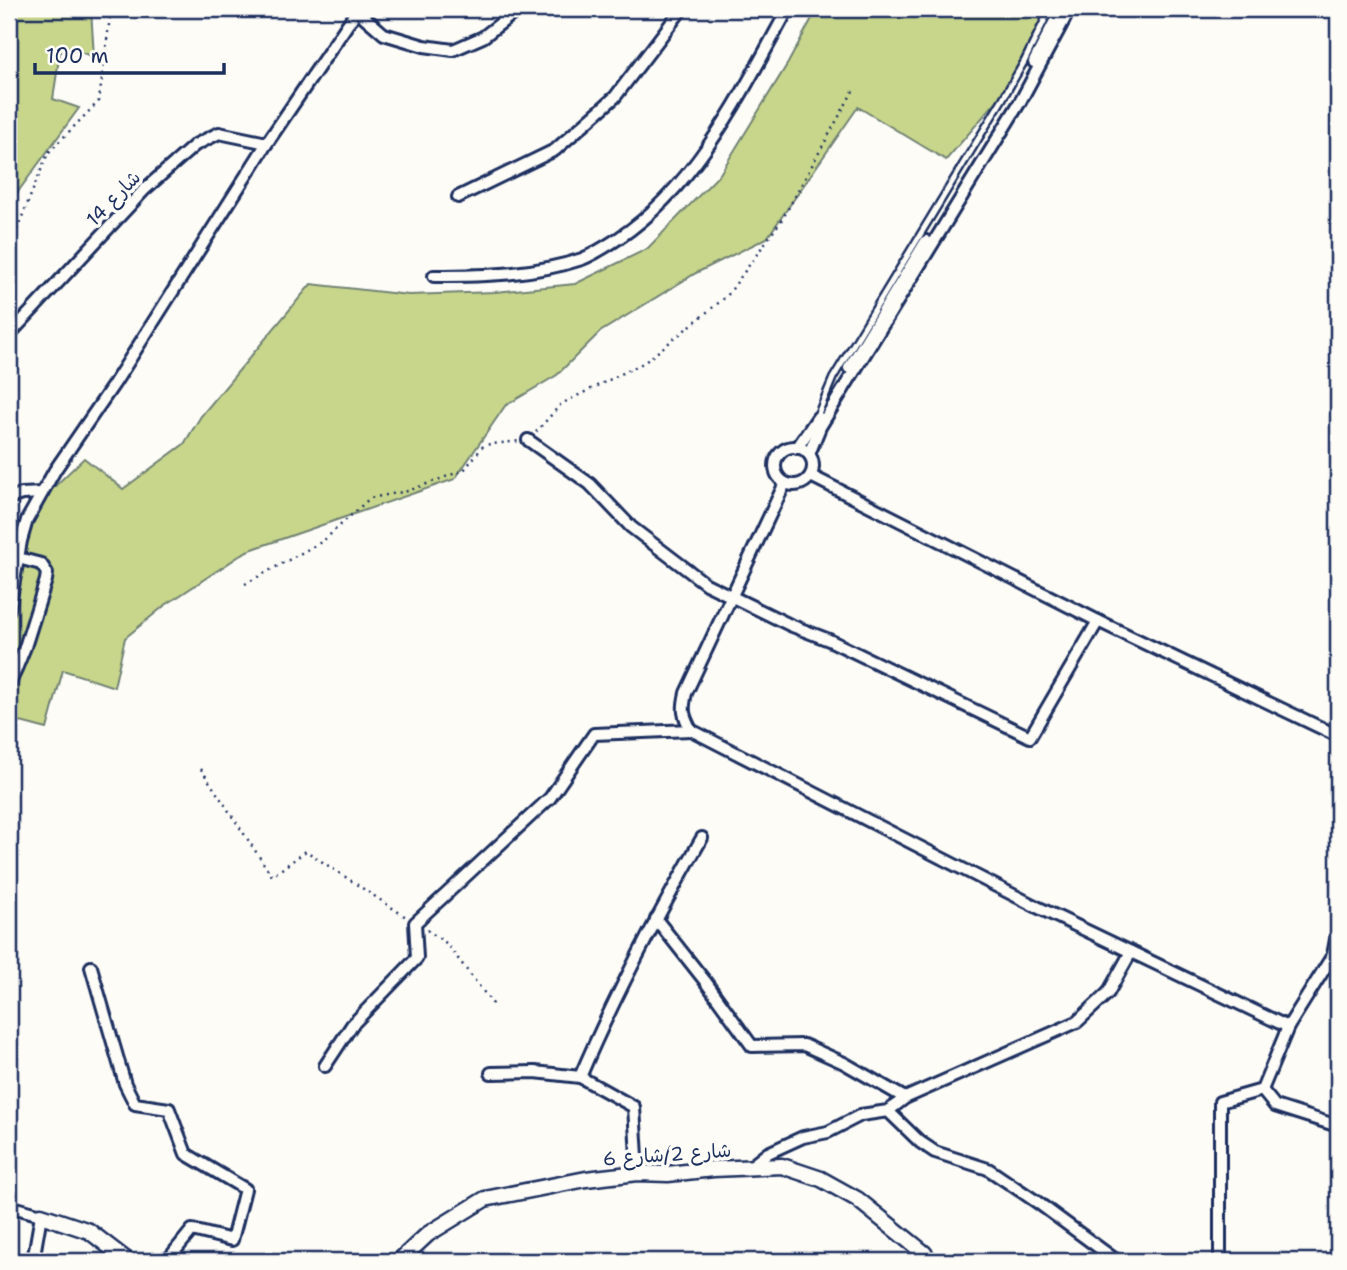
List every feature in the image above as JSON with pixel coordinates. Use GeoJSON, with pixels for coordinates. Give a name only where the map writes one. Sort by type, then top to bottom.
{"type":"FeatureCollection","features":[{"type":"Feature","properties":{"kind":"street"},"geometry":{"type":"LineString","coordinates":[[9,610],[27,520],[55,470],[114,384],[267,143],[356,9],[384,34],[424,46],[453,50],[483,37],[519,9]]}},
{"type":"Feature","properties":{"kind":"street"},"geometry":{"type":"LineString","coordinates":[[458,197],[555,150],[615,97],[682,9]]}},
{"type":"Feature","properties":{"kind":"street"},"geometry":{"type":"LineString","coordinates":[[435,276],[484,276],[550,267],[584,258],[640,224],[705,153],[788,9]]}},
{"type":"Feature","properties":{"kind":"street"},"geometry":{"type":"LineString","coordinates":[[797,448],[1009,108],[1061,9]]}},
{"type":"Feature","properties":{"kind":"street"},"geometry":{"type":"LineString","coordinates":[[809,454],[820,427],[1020,102],[1070,9]]}},
{"type":"Feature","properties":{"kind":"street","name":"شارع 14"},"geometry":{"type":"LineString","coordinates":[[9,335],[144,190],[195,145],[219,133],[267,143]]}},
{"type":"Feature","properties":{"kind":"street"},"geometry":{"type":"LineString","coordinates":[[528,440],[590,484],[631,527],[706,584],[1030,737],[1098,621]]}},
{"type":"Feature","properties":{"kind":"street"},"geometry":{"type":"LineString","coordinates":[[797,448],[809,454],[813,465],[811,476],[802,484],[785,483],[776,470],[777,459],[784,450],[797,448]]}},
{"type":"Feature","properties":{"kind":"street"},"geometry":{"type":"LineString","coordinates":[[811,476],[1098,621],[1338,736]]}},
{"type":"Feature","properties":{"kind":"street"},"geometry":{"type":"LineString","coordinates":[[691,730],[684,717],[686,693],[785,483]]}},
{"type":"Feature","properties":{"kind":"street"},"geometry":{"type":"LineString","coordinates":[[9,498],[42,493]]}},
{"type":"Feature","properties":{"kind":"street"},"geometry":{"type":"LineString","coordinates":[[9,686],[25,647],[47,573],[41,564],[18,558]]}},
{"type":"Feature","properties":{"kind":"street"},"geometry":{"type":"LineString","coordinates":[[324,1066],[352,1025],[416,958],[415,923],[550,798],[594,733],[691,730],[1037,907],[1287,1027]]}},
{"type":"Feature","properties":{"kind":"street"},"geometry":{"type":"LineString","coordinates":[[580,1077],[605,1020],[656,919],[702,838]]}},
{"type":"Feature","properties":{"kind":"street"},"geometry":{"type":"LineString","coordinates":[[656,919],[752,1046],[804,1045],[844,1063],[905,1098]]}},
{"type":"Feature","properties":{"kind":"street"},"geometry":{"type":"LineString","coordinates":[[1262,1090],[1287,1027],[1333,955],[1338,929]]}},
{"type":"Feature","properties":{"kind":"street"},"geometry":{"type":"LineString","coordinates":[[749,1168],[768,1153],[803,1137],[828,1132],[861,1115],[888,1111],[905,1098],[1077,1022],[1108,992],[1131,952]]}},
{"type":"Feature","properties":{"kind":"street"},"geometry":{"type":"LineString","coordinates":[[91,967],[125,1084],[135,1104],[169,1109],[186,1154],[245,1189],[232,1240],[192,1230],[167,1261]]}},
{"type":"Feature","properties":{"kind":"street"},"geometry":{"type":"LineString","coordinates":[[491,1073],[535,1072],[580,1077],[634,1107],[638,1173]]}},
{"type":"Feature","properties":{"kind":"street"},"geometry":{"type":"LineString","coordinates":[[1262,1090],[1275,1106],[1338,1126]]}},
{"type":"Feature","properties":{"kind":"street"},"geometry":{"type":"LineString","coordinates":[[1220,1261],[1220,1102],[1262,1090]]}},
{"type":"Feature","properties":{"kind":"street"},"geometry":{"type":"LineString","coordinates":[[888,1111],[919,1142],[935,1152],[988,1169],[1117,1261]]}},
{"type":"Feature","properties":{"kind":"street","name":"شارع 2/شارع 6"},"geometry":{"type":"LineString","coordinates":[[399,1261],[428,1234],[485,1199],[586,1179],[638,1173],[668,1174],[782,1166],[821,1179],[858,1199],[924,1253],[930,1261]]}},
{"type":"Feature","properties":{"kind":"street"},"geometry":{"type":"LineString","coordinates":[[9,1206],[89,1231],[128,1261]]}},
{"type":"Feature","properties":{"kind":"street"},"geometry":{"type":"LineString","coordinates":[[33,1261],[41,1215]]}},
{"type":"Feature","properties":{"kind":"lane"},"geometry":{"type":"LineString","coordinates":[[811,428],[833,378],[1002,100],[1050,9]]}},
{"type":"Feature","properties":{"kind":"path"},"geometry":{"type":"LineString","coordinates":[[9,249],[48,153],[99,101],[111,9]]}},
{"type":"Feature","properties":{"kind":"path"},"geometry":{"type":"LineString","coordinates":[[245,584],[323,541],[370,498],[408,491],[464,470],[484,445],[528,440],[561,404],[645,362],[727,296],[783,218],[853,91]]}},
{"type":"Feature","properties":{"kind":"path"},"geometry":{"type":"LineString","coordinates":[[201,769],[272,876],[306,851],[446,943],[496,1008]]}},
{"type":"Feature","properties":{"kind":"green space"},"geometry":{"type":"Polygon","coordinates":[[[9,9],[91,9],[94,57],[61,45],[53,99],[79,108],[9,207],[9,9]]]}},
{"type":"Feature","properties":{"kind":"green space"},"geometry":{"type":"Polygon","coordinates":[[[817,9],[1048,9],[1031,61],[946,160],[858,107],[767,238],[696,273],[600,332],[557,375],[505,406],[455,479],[247,551],[164,606],[125,638],[114,687],[63,670],[47,729],[9,719],[9,584],[24,516],[84,458],[123,489],[184,444],[201,416],[311,284],[409,295],[495,292],[575,284],[647,249],[720,174],[788,63],[817,9]]]}}]}
